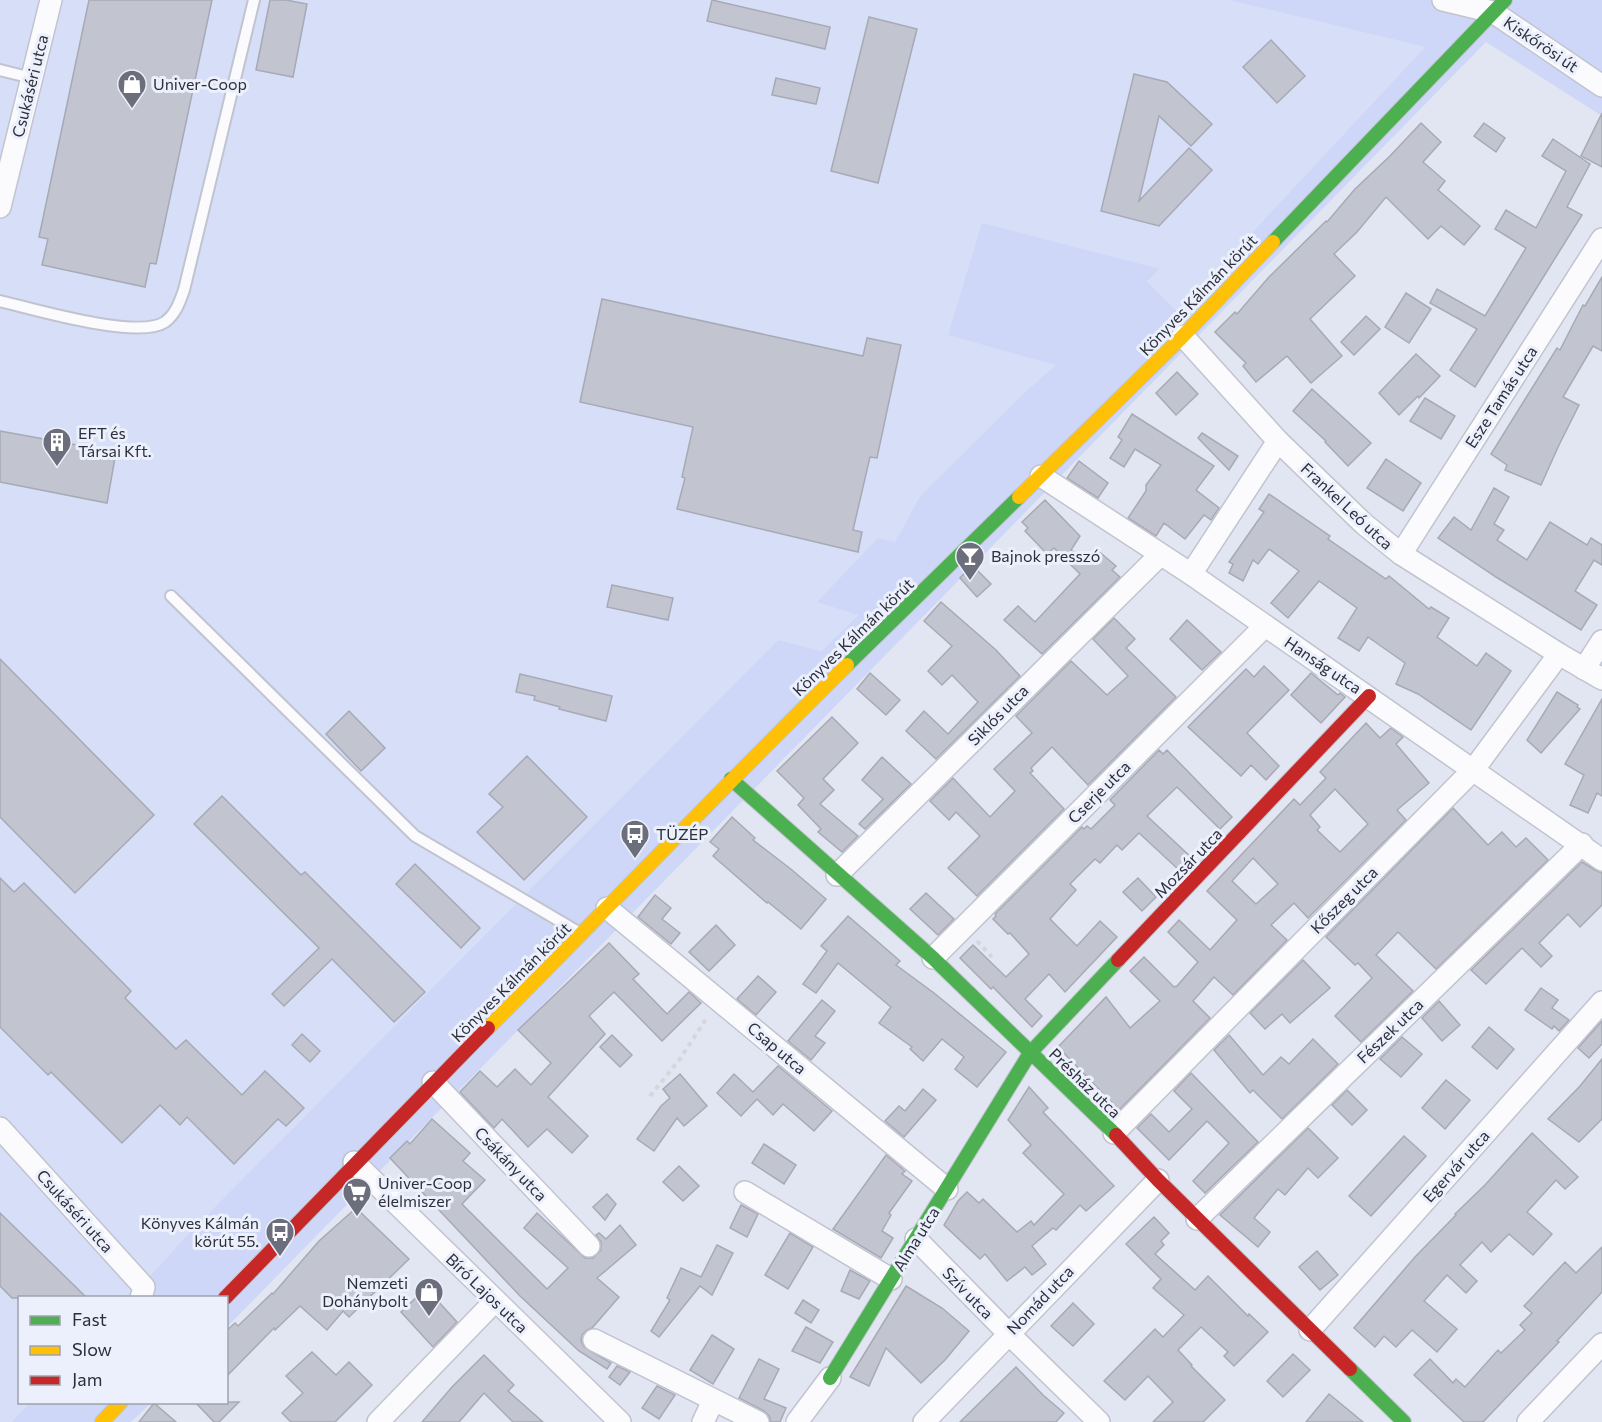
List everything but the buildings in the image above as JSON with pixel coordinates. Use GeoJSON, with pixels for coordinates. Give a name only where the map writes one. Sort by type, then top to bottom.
{"type":"FeatureCollection","features":[{"type":"Feature","properties":{"kind":"street","name":"Csukáséri utca"},"geometry":{"type":"LineString","coordinates":[[0,207],[51,0]]}},
{"type":"Feature","properties":{"kind":"street","name":"Kiskőrösi út"},"geometry":{"type":"LineString","coordinates":[[1443,0],[1499,6],[1602,86]]}},
{"type":"Feature","properties":{"kind":"street","name":"Könyves Kálmán körút"},"geometry":{"type":"LineString","coordinates":[[227,1296],[354,1162],[582,934],[731,779],[1182,336],[1499,6]]}},
{"type":"Feature","properties":{"kind":"street","name":"Esze Tamás utca"},"geometry":{"type":"LineString","coordinates":[[1401,554],[1602,239]]}},
{"type":"Feature","properties":{"kind":"street","name":"Frankel Leó utca"},"geometry":{"type":"LineString","coordinates":[[1182,336],[1278,441],[1364,524],[1401,554],[1593,674]]}},
{"type":"Feature","properties":{"kind":"street"},"geometry":{"type":"LineString","coordinates":[[1191,574],[1278,441]]}},
{"type":"Feature","properties":{"kind":"street","name":"Hanság utca"},"geometry":{"type":"LineString","coordinates":[[1041,476],[1191,574],[1602,860]]}},
{"type":"Feature","properties":{"kind":"street","name":"Siklós utca"},"geometry":{"type":"LineString","coordinates":[[837,875],[1160,555]]}},
{"type":"Feature","properties":{"kind":"street","name":"Cserje utca"},"geometry":{"type":"LineString","coordinates":[[933,958],[1265,626]]}},
{"type":"Feature","properties":{"kind":"street"},"geometry":{"type":"LineString","coordinates":[[1593,674],[1602,641]]}},
{"type":"Feature","properties":{"kind":"street","name":"Kőszeg utca"},"geometry":{"type":"LineString","coordinates":[[1114,1133],[1474,769],[1558,654]]}},
{"type":"Feature","properties":{"kind":"street","name":"Mozsár utca"},"geometry":{"type":"LineString","coordinates":[[1030,1053],[1369,696]]}},
{"type":"Feature","properties":{"kind":"street","name":"Présház utca"},"geometry":{"type":"LineString","coordinates":[[731,779],[933,958],[1114,1133],[1197,1219],[1404,1422]]}},
{"type":"Feature","properties":{"kind":"street","name":"Fészek utca"},"geometry":{"type":"LineString","coordinates":[[1197,1219],[1582,844]]}},
{"type":"Feature","properties":{"kind":"street","name":"Csap utca"},"geometry":{"type":"LineString","coordinates":[[607,908],[946,1189]]}},
{"type":"Feature","properties":{"kind":"street","name":"Egervár utca"},"geometry":{"type":"LineString","coordinates":[[1310,1330],[1602,1002]]}},
{"type":"Feature","properties":{"kind":"street","name":"Alma utca"},"geometry":{"type":"LineString","coordinates":[[796,1422],[830,1378],[1030,1053]]}},
{"type":"Feature","properties":{"kind":"street","name":"Csákány utca"},"geometry":{"type":"LineString","coordinates":[[433,1082],[589,1246]]}},
{"type":"Feature","properties":{"kind":"street","name":"Csukáséri utca"},"geometry":{"type":"LineString","coordinates":[[0,1128],[144,1287],[142,1296]]}},
{"type":"Feature","properties":{"kind":"street","name":"Bíró Lajos utca"},"geometry":{"type":"LineString","coordinates":[[354,1162],[620,1422]]}},
{"type":"Feature","properties":{"kind":"street","name":"Nomád utca"},"geometry":{"type":"LineString","coordinates":[[924,1422],[1158,1180]]}},
{"type":"Feature","properties":{"kind":"street"},"geometry":{"type":"LineString","coordinates":[[745,1192],[891,1279]]}},
{"type":"Feature","properties":{"kind":"street","name":"Szív utca"},"geometry":{"type":"LineString","coordinates":[[916,1239],[1099,1422]]}},
{"type":"Feature","properties":{"kind":"street"},"geometry":{"type":"LineString","coordinates":[[378,1422],[495,1301]]}},
{"type":"Feature","properties":{"kind":"street"},"geometry":{"type":"LineString","coordinates":[[594,1340],[758,1422]]}},
{"type":"Feature","properties":{"kind":"street"},"geometry":{"type":"LineString","coordinates":[[1528,1422],[1602,1344]]}},
{"type":"Feature","properties":{"kind":"street"},"geometry":{"type":"LineString","coordinates":[[703,1422],[713,1401]]}},
{"type":"Feature","properties":{"kind":"street"},"geometry":{"type":"LineString","coordinates":[[111,1419],[120,1404]]}},
{"type":"Feature","properties":{"kind":"lane"},"geometry":{"type":"LineString","coordinates":[[0,301],[111,326],[142,328],[165,322],[176,310],[184,290],[254,0]]}},
{"type":"Feature","properties":{"kind":"lane"},"geometry":{"type":"LineString","coordinates":[[0,70],[32,78]]}},
{"type":"Feature","properties":{"kind":"lane"},"geometry":{"type":"LineString","coordinates":[[171,596],[415,836],[582,934]]}},
{"type":"Feature","properties":{"kind":"path"},"geometry":{"type":"LineString","coordinates":[[650,1095],[680,1059],[718,999]]}},
{"type":"Feature","properties":{"kind":"shaded area"},"geometry":{"type":"Polygon","coordinates":[[[0,0],[1229,0],[1425,47],[1178,312],[1147,280],[1160,270],[982,223],[1056,365],[1024,393],[920,496],[895,542],[818,602],[858,614],[821,651],[778,640],[193,1229],[130,1296],[18,1296],[18,1404],[29,1404],[11,1422],[0,1422],[0,0]]]}},
{"type":"Feature","properties":{"kind":"shaded area"},"geometry":{"type":"Polygon","coordinates":[[[1229,0],[1602,0],[1602,116],[1486,42],[228,1326],[228,1296],[131,1296],[193,1229],[778,640],[821,651],[858,615],[817,602],[878,538],[895,542],[920,496],[1024,393],[1056,365],[948,335],[982,223],[1160,269],[1147,281],[1178,312],[1425,47],[1229,0]]]}},
{"type":"Feature","properties":{"kind":"shaded area"},"geometry":{"type":"Polygon","coordinates":[[[29,1404],[150,1404],[131,1422],[11,1422],[29,1404]]]}},
{"type":"Feature","properties":{"kind":"traffic: fast"},"geometry":{"type":"LineString","coordinates":[[1273,242],[1505,0]]}},
{"type":"Feature","properties":{"kind":"traffic: fast"},"geometry":{"type":"LineString","coordinates":[[847,665],[1019,497]]}},
{"type":"Feature","properties":{"kind":"traffic: fast"},"geometry":{"type":"LineString","coordinates":[[731,779],[933,958],[1116,1135]]}},
{"type":"Feature","properties":{"kind":"traffic: fast"},"geometry":{"type":"LineString","coordinates":[[830,1378],[1030,1053],[1118,960]]}},
{"type":"Feature","properties":{"kind":"traffic: fast"},"geometry":{"type":"LineString","coordinates":[[1350,1369],[1404,1422]]}},
{"type":"Feature","properties":{"kind":"traffic: slow"},"geometry":{"type":"LineString","coordinates":[[1019,497],[1183,336],[1273,242]]}},
{"type":"Feature","properties":{"kind":"traffic: slow"},"geometry":{"type":"LineString","coordinates":[[488,1028],[847,665]]}},
{"type":"Feature","properties":{"kind":"traffic: slow"},"geometry":{"type":"LineString","coordinates":[[102,1422],[119,1404]]}},
{"type":"Feature","properties":{"kind":"traffic: jam"},"geometry":{"type":"LineString","coordinates":[[1118,960],[1369,696]]}},
{"type":"Feature","properties":{"kind":"traffic: jam"},"geometry":{"type":"LineString","coordinates":[[227,1296],[488,1028]]}},
{"type":"Feature","properties":{"kind":"traffic: jam"},"geometry":{"type":"LineString","coordinates":[[1116,1135],[1158,1180],[1350,1369]]}},
{"type":"Feature","properties":{"kind":"place","name":"Univer-Coop"},"geometry":{"type":"Point","coordinates":[132,110]}},
{"type":"Feature","properties":{"kind":"place","name":"EFT és Társai Kft."},"geometry":{"type":"Point","coordinates":[57,468]}},
{"type":"Feature","properties":{"kind":"place","name":"Bajnok presszó"},"geometry":{"type":"Point","coordinates":[970,582]}},
{"type":"Feature","properties":{"kind":"place","name":"TÜZÉP"},"geometry":{"type":"Point","coordinates":[635,860]}},
{"type":"Feature","properties":{"kind":"place","name":"Univer-Coop élelmiszer"},"geometry":{"type":"Point","coordinates":[357,1218]}},
{"type":"Feature","properties":{"kind":"place","name":"Könyves Kálmán körút 55."},"geometry":{"type":"Point","coordinates":[280,1258]}},
{"type":"Feature","properties":{"kind":"place","name":"Nemzeti Dohánybolt"},"geometry":{"type":"Point","coordinates":[429,1318]}}]}
